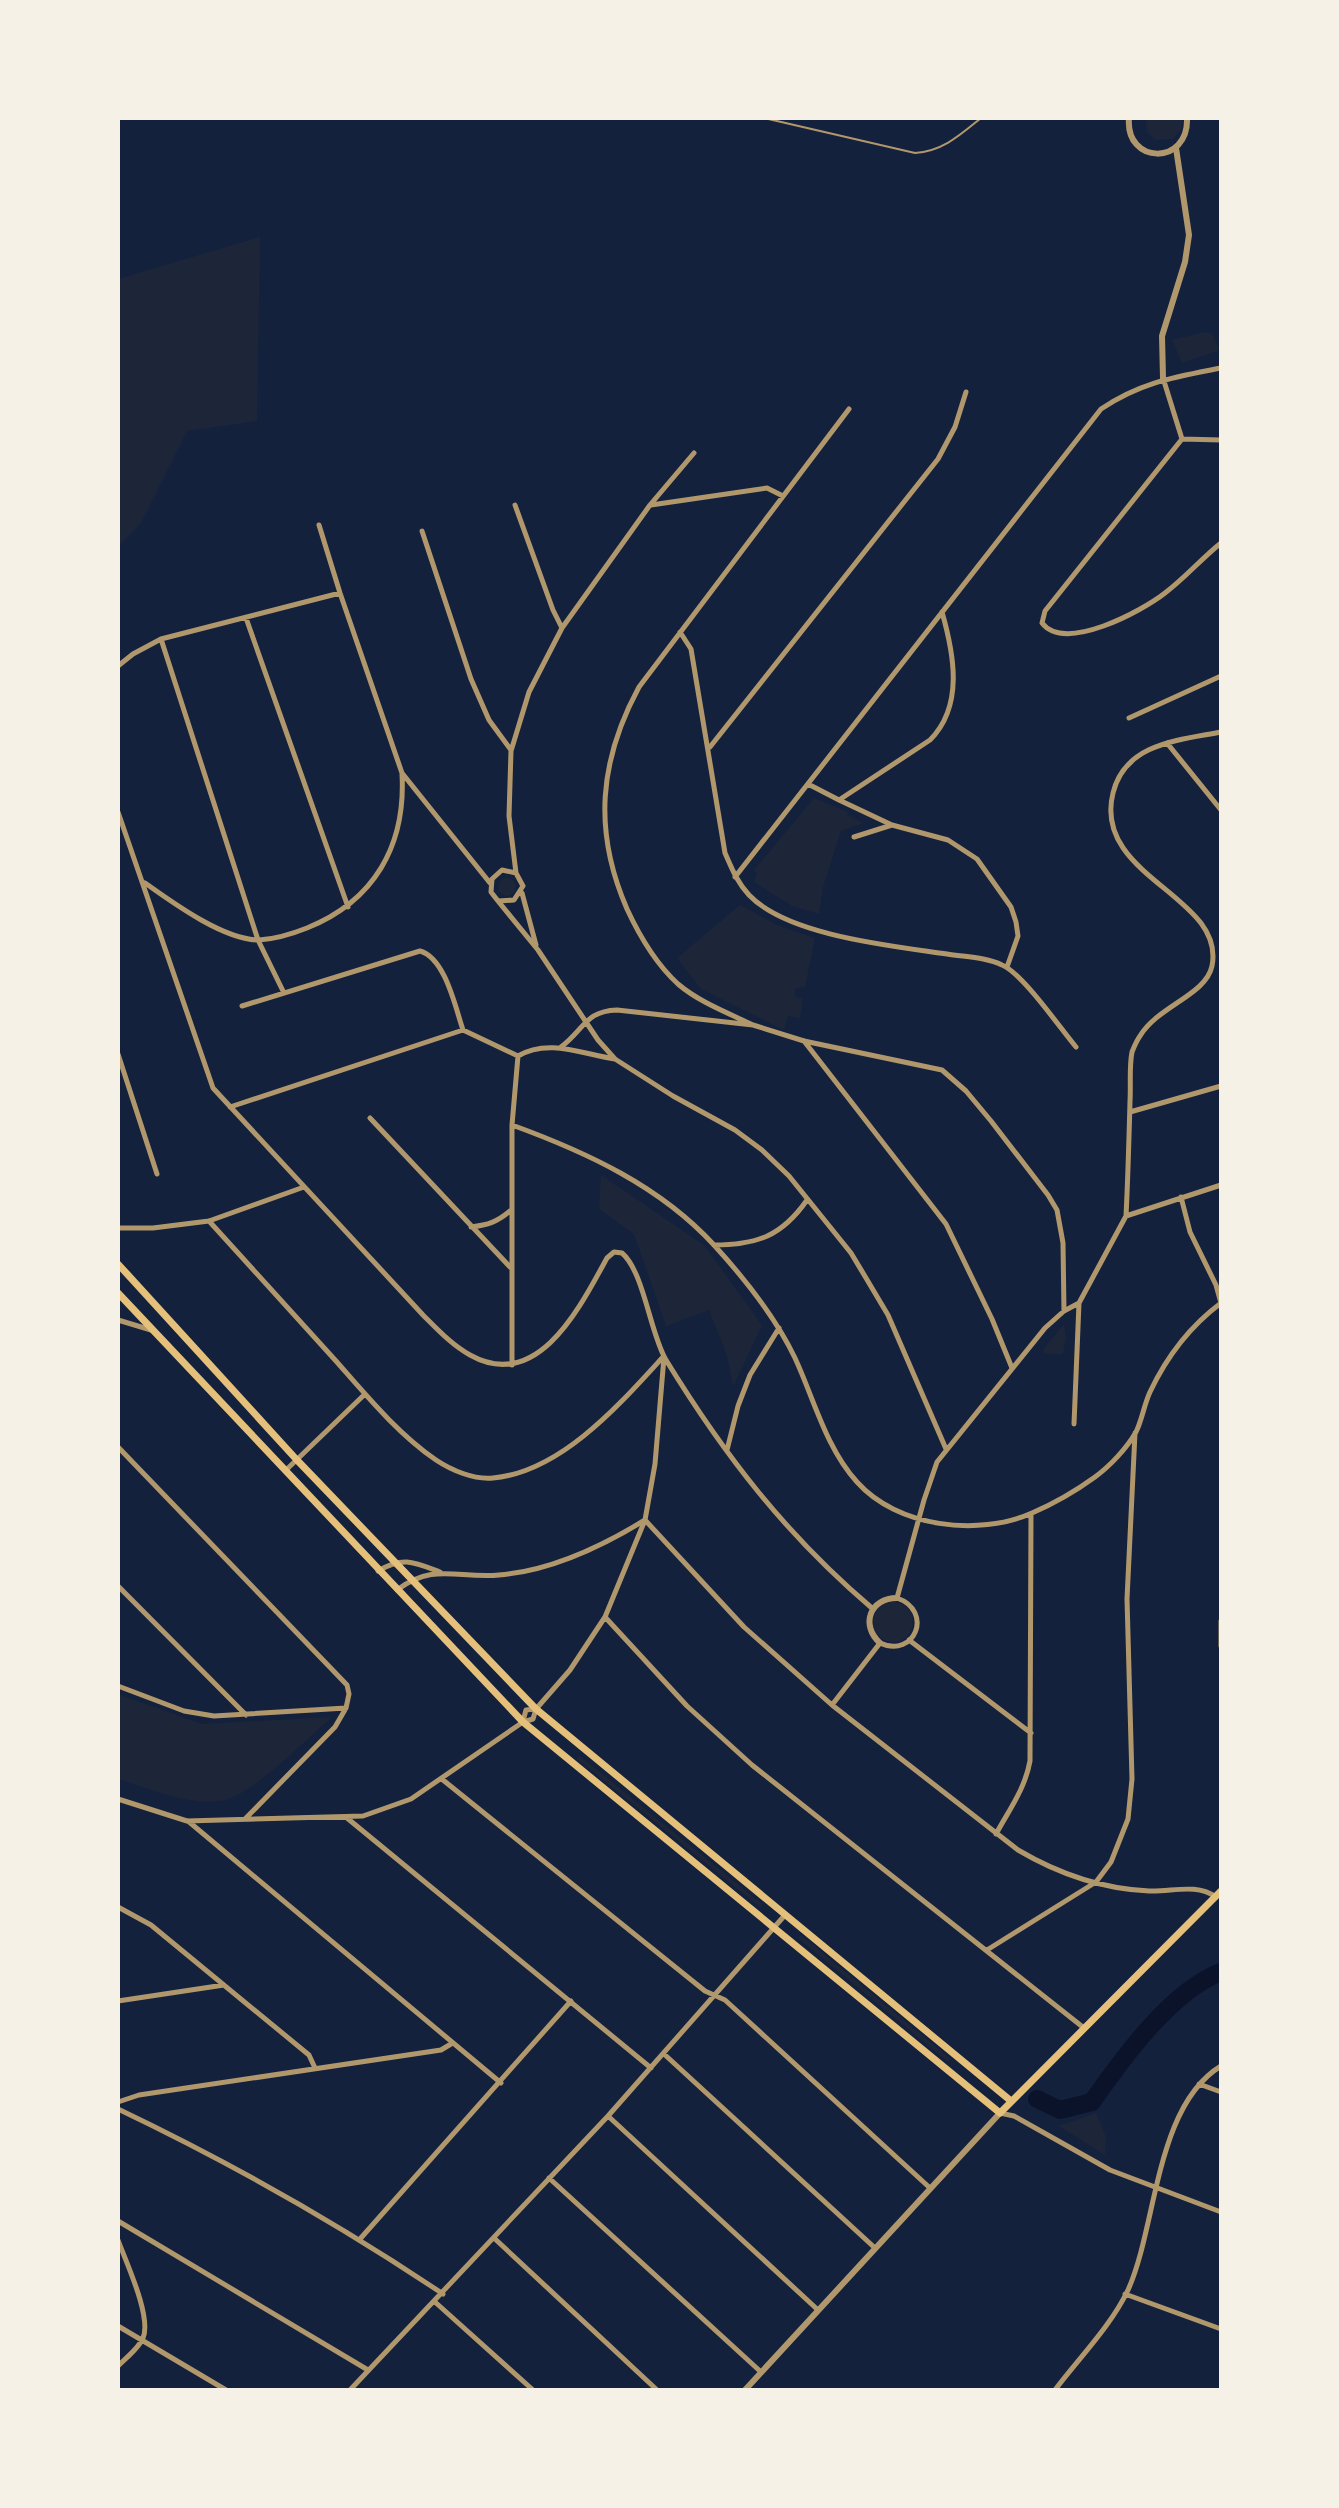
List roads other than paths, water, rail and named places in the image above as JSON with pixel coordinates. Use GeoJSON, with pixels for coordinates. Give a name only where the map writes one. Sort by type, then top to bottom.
{"type":"FeatureCollection","features":[{"type":"Feature","properties":{"kind":"main road"},"geometry":{"type":"LineString","coordinates":[[118,1264],[296,1459],[536,1709],[1011,2101]]}},
{"type":"Feature","properties":{"kind":"main road"},"geometry":{"type":"LineString","coordinates":[[118,1293],[523,1722],[1000,2113],[1218,1894]]}},
{"type":"Feature","properties":{"kind":"main road"},"geometry":{"type":"LineString","coordinates":[[167,1346],[181,1334]]}},
{"type":"Feature","properties":{"kind":"main road"},"geometry":{"type":"LineString","coordinates":[[954,2075],[965,2063]]}},
{"type":"Feature","properties":{"kind":"street"},"geometry":{"type":"LineString","coordinates":[[1129,118],[1131,137],[1143,150],[1160,154],[1176,148],[1184,139],[1187,118]]}},
{"type":"Feature","properties":{"kind":"street"},"geometry":{"type":"LineString","coordinates":[[1176,148],[1189,235],[1185,262],[1162,336],[1163,378],[1182,439]]}},
{"type":"Feature","properties":{"kind":"street"},"geometry":{"type":"LineString","coordinates":[[735,877],[1101,409],[1163,378],[1220,369]]}},
{"type":"Feature","properties":{"kind":"street"},"geometry":{"type":"LineString","coordinates":[[710,747],[938,459],[949,441],[966,392]]}},
{"type":"Feature","properties":{"kind":"street"},"geometry":{"type":"LineString","coordinates":[[849,409],[639,687],[618,731],[604,798],[613,875],[642,941],[656,960],[680,985],[708,1003],[753,1025],[804,1041],[926,1064],[942,1070],[966,1091],[1057,1210],[1063,1243],[1064,1311]]}},
{"type":"Feature","properties":{"kind":"street"},"geometry":{"type":"LineString","coordinates":[[1182,439],[1221,440]]}},
{"type":"Feature","properties":{"kind":"street"},"geometry":{"type":"LineString","coordinates":[[1182,439],[1045,611],[1042,623],[1048,630],[1073,635],[1142,608],[1167,592],[1221,543]]}},
{"type":"Feature","properties":{"kind":"street"},"geometry":{"type":"LineString","coordinates":[[538,950],[522,892],[522,881],[516,873],[509,824],[511,751],[529,692],[562,628],[650,505],[694,453]]}},
{"type":"Feature","properties":{"kind":"street"},"geometry":{"type":"LineString","coordinates":[[650,505],[767,488],[783,496]]}},
{"type":"Feature","properties":{"kind":"street"},"geometry":{"type":"LineString","coordinates":[[515,505],[562,628]]}},
{"type":"Feature","properties":{"kind":"street"},"geometry":{"type":"LineString","coordinates":[[144,883],[204,922],[258,940],[295,933],[329,919],[348,907],[371,884],[390,848],[404,803],[402,773],[319,525]]}},
{"type":"Feature","properties":{"kind":"street"},"geometry":{"type":"LineString","coordinates":[[422,531],[471,679],[489,720],[511,751]]}},
{"type":"Feature","properties":{"kind":"street"},"geometry":{"type":"LineString","coordinates":[[118,666],[161,639],[340,593]]}},
{"type":"Feature","properties":{"kind":"street"},"geometry":{"type":"LineString","coordinates":[[839,800],[930,740],[942,728],[949,713],[953,673],[950,639],[942,612]]}},
{"type":"Feature","properties":{"kind":"street"},"geometry":{"type":"LineString","coordinates":[[246,618],[348,907]]}},
{"type":"Feature","properties":{"kind":"street"},"geometry":{"type":"LineString","coordinates":[[680,632],[691,649],[710,747],[720,829],[735,877],[751,897],[765,908],[808,928],[886,945],[986,960],[1007,967],[1076,1047]]}},
{"type":"Feature","properties":{"kind":"street"},"geometry":{"type":"LineString","coordinates":[[161,639],[258,940],[284,993]]}},
{"type":"Feature","properties":{"kind":"street"},"geometry":{"type":"LineString","coordinates":[[1129,718],[1221,676]]}},
{"type":"Feature","properties":{"kind":"street"},"geometry":{"type":"LineString","coordinates":[[1074,1424],[1079,1303],[1126,1216],[1132,1051],[1140,1035],[1162,1012],[1200,987],[1208,978],[1212,965],[1210,937],[1199,921],[1119,845],[1111,821],[1110,803],[1125,767],[1139,754],[1167,743],[1221,732]]}},
{"type":"Feature","properties":{"kind":"street"},"geometry":{"type":"LineString","coordinates":[[1167,743],[1221,810]]}},
{"type":"Feature","properties":{"kind":"street"},"geometry":{"type":"LineString","coordinates":[[402,773],[490,883],[491,892],[538,950],[615,1059],[735,1130],[780,1167],[851,1253],[888,1315],[946,1449]]}},
{"type":"Feature","properties":{"kind":"street"},"geometry":{"type":"LineString","coordinates":[[808,784],[892,825],[948,840],[977,859],[1011,907],[1016,922],[1018,936],[1007,967]]}},
{"type":"Feature","properties":{"kind":"street"},"geometry":{"type":"LineString","coordinates":[[118,812],[213,1088],[451,1343],[485,1362],[512,1365],[532,1357],[559,1334],[607,1258],[614,1252],[625,1256],[632,1267],[664,1356],[727,1451],[782,1522],[873,1609]]}},
{"type":"Feature","properties":{"kind":"street"},"geometry":{"type":"LineString","coordinates":[[854,837],[892,825]]}},
{"type":"Feature","properties":{"kind":"street"},"geometry":{"type":"LineString","coordinates":[[490,883],[502,870],[516,873]]}},
{"type":"Feature","properties":{"kind":"street"},"geometry":{"type":"LineString","coordinates":[[498,901],[509,902],[522,892]]}},
{"type":"Feature","properties":{"kind":"street"},"geometry":{"type":"LineString","coordinates":[[242,1006],[420,951],[430,954],[439,964],[463,1030]]}},
{"type":"Feature","properties":{"kind":"street"},"geometry":{"type":"LineString","coordinates":[[561,1047],[601,1011],[617,1010],[753,1025]]}},
{"type":"Feature","properties":{"kind":"street"},"geometry":{"type":"LineString","coordinates":[[230,1107],[463,1030],[518,1056]]}},
{"type":"Feature","properties":{"kind":"street"},"geometry":{"type":"LineString","coordinates":[[804,1041],[946,1224],[1013,1368]]}},
{"type":"Feature","properties":{"kind":"street"},"geometry":{"type":"LineString","coordinates":[[518,1056],[537,1047],[561,1047],[615,1059]]}},
{"type":"Feature","properties":{"kind":"street"},"geometry":{"type":"LineString","coordinates":[[118,1054],[157,1174]]}},
{"type":"Feature","properties":{"kind":"street"},"geometry":{"type":"LineString","coordinates":[[512,1365],[512,1125],[518,1056]]}},
{"type":"Feature","properties":{"kind":"street"},"geometry":{"type":"LineString","coordinates":[[1130,1112],[1221,1086]]}},
{"type":"Feature","properties":{"kind":"street"},"geometry":{"type":"LineString","coordinates":[[370,1118],[510,1268]]}},
{"type":"Feature","properties":{"kind":"street"},"geometry":{"type":"LineString","coordinates":[[512,1125],[570,1147],[635,1181],[685,1217],[713,1245],[780,1327],[839,1459],[857,1483],[874,1498],[920,1519],[949,1524],[987,1524],[1031,1514],[1095,1477],[1113,1462],[1135,1433]]}},
{"type":"Feature","properties":{"kind":"street"},"geometry":{"type":"LineString","coordinates":[[1126,1216],[1221,1185]]}},
{"type":"Feature","properties":{"kind":"street"},"geometry":{"type":"LineString","coordinates":[[118,1228],[153,1228],[209,1221],[304,1187]]}},
{"type":"Feature","properties":{"kind":"street"},"geometry":{"type":"LineString","coordinates":[[987,1950],[1096,1882],[1111,1862],[1128,1819],[1131,1791],[1127,1599],[1135,1433],[1149,1394],[1179,1341],[1221,1303],[1216,1285],[1190,1232],[1181,1197]]}},
{"type":"Feature","properties":{"kind":"street"},"geometry":{"type":"LineString","coordinates":[[713,1245],[744,1244],[764,1238],[795,1218],[807,1200]]}},
{"type":"Feature","properties":{"kind":"street"},"geometry":{"type":"LineString","coordinates":[[471,1227],[488,1225],[511,1210]]}},
{"type":"Feature","properties":{"kind":"street"},"geometry":{"type":"LineString","coordinates":[[209,1221],[365,1394],[436,1460],[474,1477],[514,1474],[559,1453],[601,1422],[664,1356]]}},
{"type":"Feature","properties":{"kind":"street"},"geometry":{"type":"LineString","coordinates":[[897,1598],[937,1462],[1045,1328],[1064,1311],[1079,1303]]}},
{"type":"Feature","properties":{"kind":"street"},"geometry":{"type":"LineString","coordinates":[[118,1320],[152,1331]]}},
{"type":"Feature","properties":{"kind":"street"},"geometry":{"type":"LineString","coordinates":[[727,1451],[738,1406],[750,1375],[780,1327]]}},
{"type":"Feature","properties":{"kind":"street"},"geometry":{"type":"LineString","coordinates":[[118,1799],[187,1821],[347,1817],[388,1809],[411,1799],[443,1780],[523,1722],[533,1719],[536,1709],[570,1670],[605,1617],[645,1520],[655,1464],[664,1356]]}},
{"type":"Feature","properties":{"kind":"street"},"geometry":{"type":"LineString","coordinates":[[285,1471],[365,1394]]}},
{"type":"Feature","properties":{"kind":"street"},"geometry":{"type":"LineString","coordinates":[[118,1447],[344,1680],[349,1694],[346,1708],[335,1727],[245,1819]]}},
{"type":"Feature","properties":{"kind":"street"},"geometry":{"type":"LineString","coordinates":[[996,1834],[1027,1777],[1031,1733],[1031,1514]]}},
{"type":"Feature","properties":{"kind":"street"},"geometry":{"type":"LineString","coordinates":[[378,1571],[395,1562],[412,1562],[441,1572],[498,1576],[540,1568],[605,1544],[645,1520]]}},
{"type":"Feature","properties":{"kind":"street"},"geometry":{"type":"LineString","coordinates":[[645,1520],[744,1627],[832,1705],[996,1834],[1043,1864],[1096,1882],[1148,1891],[1203,1889],[1218,1894]]}},
{"type":"Feature","properties":{"kind":"street"},"geometry":{"type":"LineString","coordinates":[[397,1590],[412,1579],[441,1572]]}},
{"type":"Feature","properties":{"kind":"street"},"geometry":{"type":"LineString","coordinates":[[118,1586],[247,1716]]}},
{"type":"Feature","properties":{"kind":"street"},"geometry":{"type":"LineString","coordinates":[[897,1598],[910,1605],[917,1619],[917,1627],[909,1640],[895,1647],[874,1638],[868,1623],[873,1609],[883,1600],[897,1598]]}},
{"type":"Feature","properties":{"kind":"street"},"geometry":{"type":"LineString","coordinates":[[605,1617],[687,1706],[752,1765],[1084,2028]]}},
{"type":"Feature","properties":{"kind":"street"},"geometry":{"type":"LineString","coordinates":[[1221,1621],[1221,1646]]}},
{"type":"Feature","properties":{"kind":"street"},"geometry":{"type":"LineString","coordinates":[[909,1640],[1031,1733]]}},
{"type":"Feature","properties":{"kind":"street"},"geometry":{"type":"LineString","coordinates":[[832,1705],[880,1643]]}},
{"type":"Feature","properties":{"kind":"street"},"geometry":{"type":"LineString","coordinates":[[118,1686],[184,1711],[214,1716],[346,1708]]}},
{"type":"Feature","properties":{"kind":"street"},"geometry":{"type":"LineString","coordinates":[[523,1722],[522,1716],[526,1710],[536,1709]]}},
{"type":"Feature","properties":{"kind":"street"},"geometry":{"type":"LineString","coordinates":[[443,1780],[714,1995],[725,2000],[930,2188]]}},
{"type":"Feature","properties":{"kind":"street"},"geometry":{"type":"LineString","coordinates":[[347,1817],[651,2068]]}},
{"type":"Feature","properties":{"kind":"street"},"geometry":{"type":"LineString","coordinates":[[187,1821],[501,2083]]}},
{"type":"Feature","properties":{"kind":"street"},"geometry":{"type":"LineString","coordinates":[[118,1907],[151,1925],[309,2055],[315,2068]]}},
{"type":"Feature","properties":{"kind":"street"},"geometry":{"type":"LineString","coordinates":[[350,2390],[608,2116],[785,1915]]}},
{"type":"Feature","properties":{"kind":"street"},"geometry":{"type":"LineString","coordinates":[[118,2001],[224,1985]]}},
{"type":"Feature","properties":{"kind":"street"},"geometry":{"type":"LineString","coordinates":[[360,2239],[571,2001]]}},
{"type":"Feature","properties":{"kind":"street"},"geometry":{"type":"LineString","coordinates":[[118,2102],[139,2095],[441,2050],[451,2043]]}},
{"type":"Feature","properties":{"kind":"street"},"geometry":{"type":"LineString","coordinates":[[664,2054],[875,2248]]}},
{"type":"Feature","properties":{"kind":"street"},"geometry":{"type":"LineString","coordinates":[[1055,2390],[1125,2294],[1135,2268],[1155,2188],[1179,2120],[1199,2084],[1221,2066]]}},
{"type":"Feature","properties":{"kind":"street"},"geometry":{"type":"LineString","coordinates":[[1199,2084],[1221,2092]]}},
{"type":"Feature","properties":{"kind":"street"},"geometry":{"type":"LineString","coordinates":[[1011,2101],[1014,2116]]}},
{"type":"Feature","properties":{"kind":"street"},"geometry":{"type":"LineString","coordinates":[[118,2109],[265,2185],[360,2239],[443,2294]]}},
{"type":"Feature","properties":{"kind":"street"},"geometry":{"type":"LineString","coordinates":[[745,2390],[1000,2113],[1014,2116],[1092,2161],[1221,2212]]}},
{"type":"Feature","properties":{"kind":"street"},"geometry":{"type":"LineString","coordinates":[[608,2116],[818,2310]]}},
{"type":"Feature","properties":{"kind":"street"},"geometry":{"type":"LineString","coordinates":[[549,2178],[761,2372]]}},
{"type":"Feature","properties":{"kind":"street"},"geometry":{"type":"LineString","coordinates":[[118,2221],[368,2370]]}},
{"type":"Feature","properties":{"kind":"street"},"geometry":{"type":"LineString","coordinates":[[494,2238],[657,2390]]}},
{"type":"Feature","properties":{"kind":"street"},"geometry":{"type":"LineString","coordinates":[[118,2240],[143,2311],[145,2326],[143,2339],[118,2366]]}},
{"type":"Feature","properties":{"kind":"street"},"geometry":{"type":"LineString","coordinates":[[1125,2294],[1221,2329]]}},
{"type":"Feature","properties":{"kind":"street"},"geometry":{"type":"LineString","coordinates":[[435,2302],[533,2390]]}},
{"type":"Feature","properties":{"kind":"street"},"geometry":{"type":"LineString","coordinates":[[118,2326],[223,2389]]}},
{"type":"Feature","properties":{"kind":"lane"},"geometry":{"type":"LineString","coordinates":[[764,118],[915,153],[927,152],[952,142],[981,118]]}},
{"type":"Feature","properties":{"kind":"waterway"},"geometry":{"type":"LineString","coordinates":[[1037,2099],[1060,2110],[1092,2102],[1133,2047],[1166,2010],[1202,1981],[1221,1972]]}}]}
